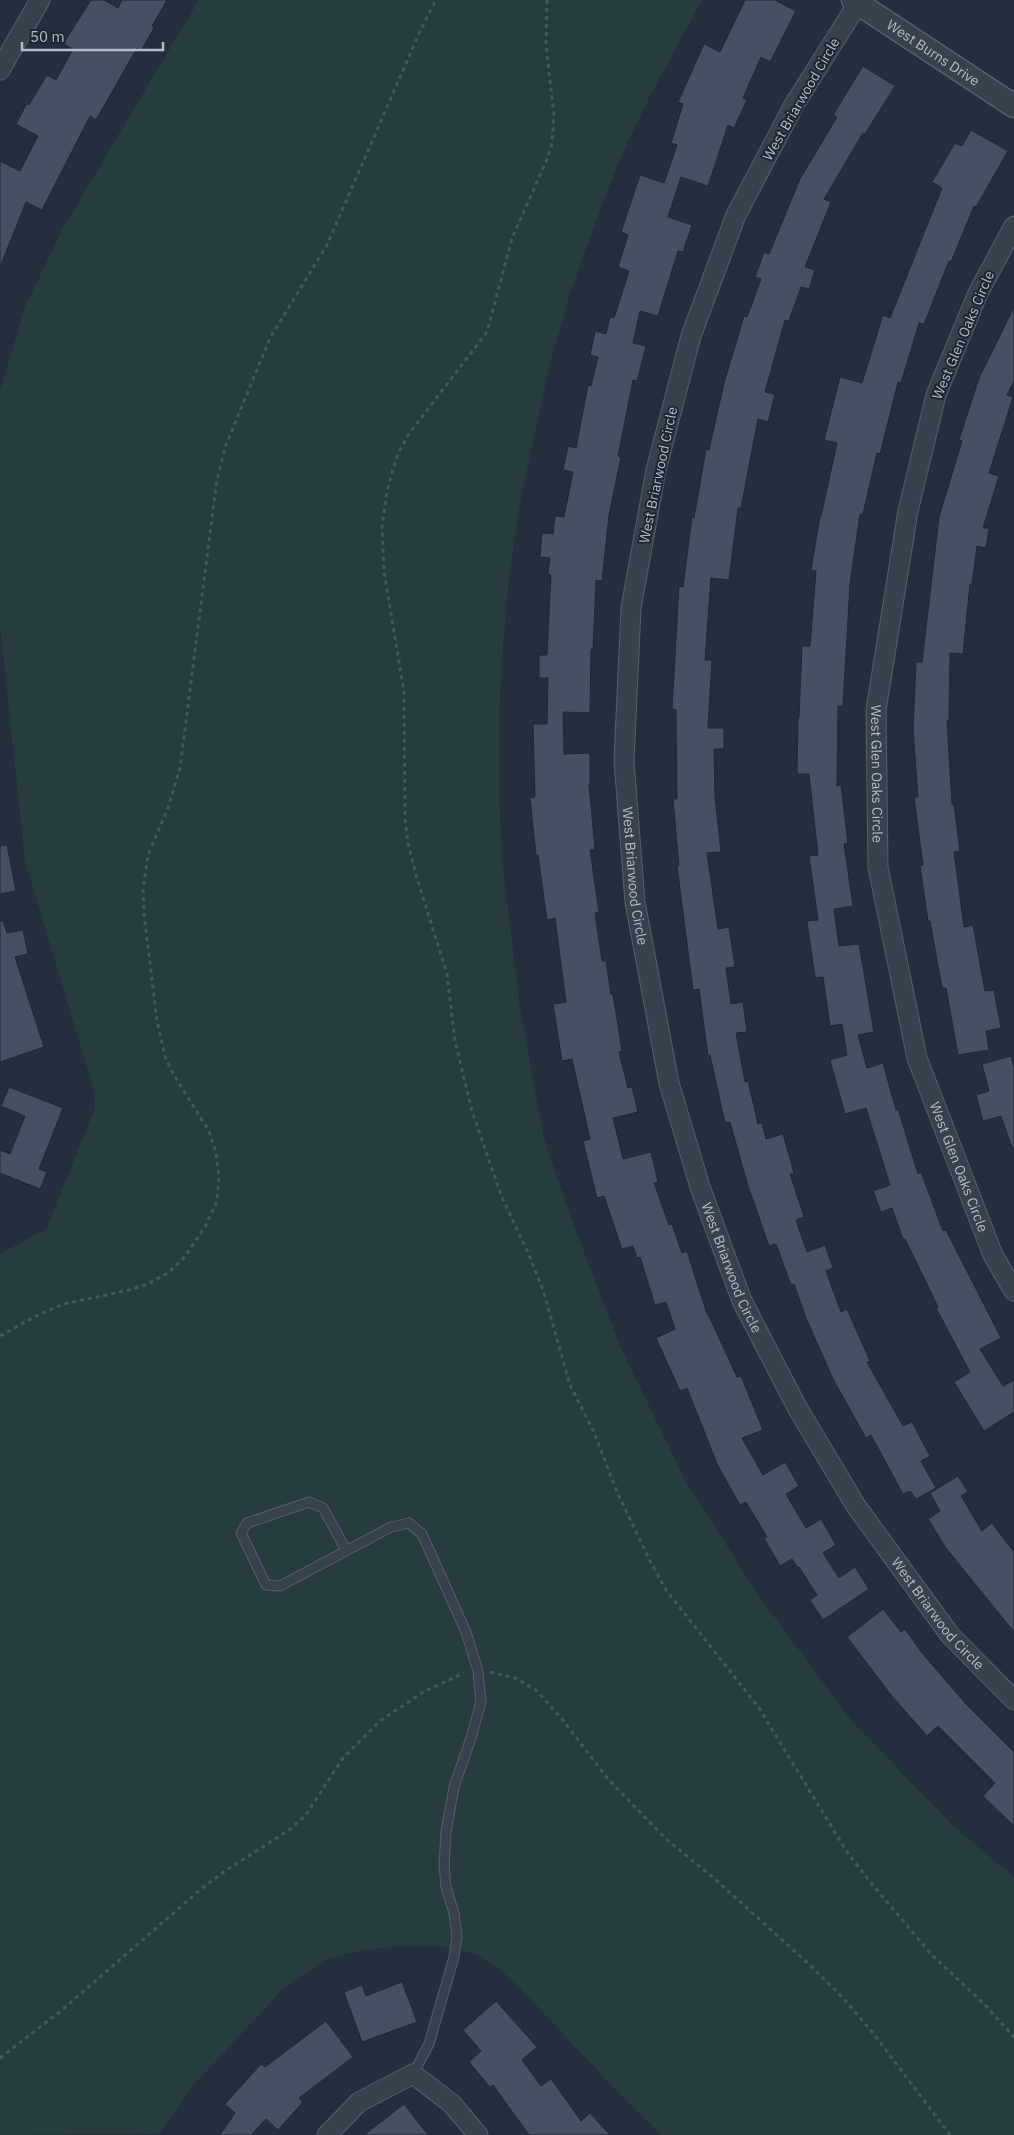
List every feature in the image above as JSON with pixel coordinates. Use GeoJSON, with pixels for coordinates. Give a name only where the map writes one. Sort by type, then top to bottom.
{"type":"FeatureCollection","features":[{"type":"Feature","properties":{"kind":"street"},"geometry":{"type":"LineString","coordinates":[[0,70],[40,0]]}},
{"type":"Feature","properties":{"kind":"street","name":"West Burns Drive"},"geometry":{"type":"LineString","coordinates":[[857,1],[1014,106]]}},
{"type":"Feature","properties":{"kind":"street","name":"West Briarwood Circle"},"geometry":{"type":"LineString","coordinates":[[857,1],[794,105],[736,216],[691,336],[659,461],[631,608],[624,761],[635,902],[669,1083],[700,1187],[742,1302],[798,1409],[856,1506],[950,1635],[1014,1700]]}},
{"type":"Feature","properties":{"kind":"street","name":"West Glen Oaks Circle"},"geometry":{"type":"LineString","coordinates":[[1014,226],[978,293],[936,395],[908,511],[876,710],[878,867],[917,1058],[993,1255],[1014,1291]]}},
{"type":"Feature","properties":{"kind":"street"},"geometry":{"type":"LineString","coordinates":[[327,2135],[359,2102],[413,2074],[452,2104],[478,2135]]}},
{"type":"Feature","properties":{"kind":"lane"},"geometry":{"type":"LineString","coordinates":[[346,1550],[323,1508],[309,1502],[247,1523],[241,1533],[266,1585],[280,1586],[346,1550],[390,1526],[409,1523],[422,1534],[466,1632],[478,1671],[481,1702],[454,1786],[446,1832],[444,1872],[457,1937],[454,1956],[429,2044],[413,2074]]}},
{"type":"Feature","properties":{"kind":"path"},"geometry":{"type":"LineString","coordinates":[[0,1336],[40,1314],[64,1304],[129,1290],[148,1284],[168,1273],[183,1259],[200,1235],[217,1201],[217,1161],[209,1131],[172,1072],[165,1056],[156,1021],[144,914],[144,868],[168,808],[180,768],[217,479],[226,445],[270,338],[327,245],[421,29],[436,0]]}},
{"type":"Feature","properties":{"kind":"path"},"geometry":{"type":"LineString","coordinates":[[547,0],[546,45],[554,122],[552,144],[546,162],[512,238],[487,332],[408,435],[392,469],[384,508],[382,552],[384,572],[404,692],[405,819],[411,857],[443,956],[456,1041],[472,1111],[494,1176],[543,1290],[570,1385],[650,1561],[666,1590],[758,1708],[847,1852],[931,1954],[984,2004],[1014,2037]]}},
{"type":"Feature","properties":{"kind":"path"},"geometry":{"type":"LineString","coordinates":[[0,2058],[62,2010],[201,1889],[224,1871],[289,1830],[304,1816],[343,1758],[380,1721],[423,1692],[464,1672],[478,1671],[505,1674],[536,1690],[562,1719],[608,1779],[660,1833],[677,1850],[716,1880],[810,1965],[844,1999],[873,2033],[950,2135]]}},
{"type":"Feature","properties":{"kind":"green space"},"geometry":{"type":"Polygon","coordinates":[[[199,0],[702,0],[651,94],[622,154],[593,229],[570,294],[549,367],[520,503],[509,578],[503,647],[499,715],[499,793],[502,859],[520,1008],[544,1138],[571,1218],[620,1346],[685,1480],[761,1599],[851,1720],[952,1825],[1014,1877],[1014,2135],[662,2135],[611,2085],[519,1987],[498,1968],[475,1954],[443,1947],[402,1946],[365,1950],[328,1958],[283,1989],[193,2086],[159,2134],[0,2135],[0,1254],[46,1229],[95,1108],[93,1087],[25,861],[0,625],[0,391],[25,307],[64,226],[199,0]]]}},
{"type":"Feature","properties":{"kind":"building"},"geometry":{"type":"Polygon","coordinates":[[[91,0],[104,0],[118,8],[122,0],[167,0],[152,26],[154,28],[141,51],[137,48],[96,120],[90,116],[42,210],[26,202],[0,267],[0,161],[20,171],[38,136],[16,124],[27,103],[29,105],[47,75],[56,80],[73,49],[63,44],[91,0]]]}},
{"type":"Feature","properties":{"kind":"building"},"geometry":{"type":"Polygon","coordinates":[[[745,0],[775,0],[796,11],[770,62],[761,57],[743,98],[747,100],[734,128],[728,125],[708,186],[681,177],[668,217],[692,225],[683,252],[678,251],[658,316],[640,311],[633,343],[646,346],[637,381],[633,380],[618,456],[621,457],[609,515],[602,581],[596,580],[593,649],[591,649],[590,713],[563,712],[564,754],[590,753],[589,784],[595,849],[590,850],[599,912],[595,913],[602,961],[606,961],[611,994],[613,994],[622,1051],[619,1052],[628,1088],[632,1087],[638,1112],[613,1118],[623,1159],[651,1152],[658,1182],[654,1183],[669,1225],[672,1224],[682,1253],[687,1251],[707,1314],[737,1377],[741,1376],[763,1430],[742,1438],[763,1475],[785,1462],[799,1486],[786,1494],[806,1528],[821,1519],[836,1545],[823,1553],[839,1578],[855,1567],[869,1589],[823,1620],[810,1600],[817,1595],[799,1567],[792,1559],[780,1566],[764,1538],[767,1537],[746,1502],[740,1505],[718,1466],[687,1388],[680,1391],[656,1338],[675,1329],[666,1302],[655,1305],[640,1257],[637,1258],[633,1246],[622,1249],[604,1196],[597,1198],[583,1141],[590,1139],[572,1059],[562,1061],[553,1004],[566,1002],[555,918],[547,920],[538,855],[536,855],[530,798],[535,797],[533,724],[547,724],[548,678],[539,678],[539,655],[547,655],[551,575],[548,574],[550,558],[540,557],[542,533],[553,534],[555,516],[564,517],[573,472],[563,470],[568,446],[576,448],[588,385],[591,386],[598,357],[590,355],[595,331],[606,334],[610,317],[614,318],[629,271],[618,267],[628,235],[621,232],[640,175],[664,183],[677,145],[671,143],[683,104],[678,102],[704,44],[720,52],[745,0]]]}},
{"type":"Feature","properties":{"kind":"building"},"geometry":{"type":"Polygon","coordinates":[[[863,66],[895,86],[865,134],[863,133],[824,199],[831,202],[805,267],[815,270],[809,289],[801,287],[789,321],[785,320],[765,392],[775,394],[768,422],[758,419],[741,508],[738,508],[729,580],[711,578],[705,660],[712,660],[708,728],[724,728],[724,749],[714,749],[715,797],[721,852],[707,853],[718,929],[729,927],[735,967],[726,968],[731,1004],[743,1002],[747,1032],[736,1033],[745,1082],[748,1081],[758,1124],[762,1123],[766,1139],[783,1134],[794,1173],[790,1174],[804,1217],[796,1220],[807,1252],[825,1245],[833,1268],[826,1271],[841,1312],[847,1309],[870,1361],[867,1362],[903,1426],[912,1422],[930,1456],[921,1461],[936,1488],[916,1499],[910,1491],[903,1494],[871,1435],[866,1438],[833,1379],[806,1318],[794,1284],[791,1285],[776,1244],[769,1246],[748,1186],[730,1122],[725,1123],[710,1055],[708,1056],[699,989],[693,990],[677,866],[679,866],[673,799],[677,799],[676,710],[672,709],[679,586],[683,587],[692,517],[694,518],[706,449],[709,450],[724,383],[744,316],[747,317],[761,279],[755,277],[764,252],[769,254],[800,179],[837,117],[833,115],[863,66]]]}},
{"type":"Feature","properties":{"kind":"building"},"geometry":{"type":"Polygon","coordinates":[[[971,130],[1008,151],[976,207],[974,206],[951,262],[949,261],[924,324],[919,323],[901,383],[898,382],[880,454],[877,453],[863,514],[860,514],[850,584],[843,706],[838,706],[837,786],[841,785],[848,843],[844,844],[853,906],[834,909],[839,946],[859,944],[874,1032],[858,1035],[867,1068],[883,1063],[896,1110],[898,1109],[918,1174],[921,1172],[943,1231],[946,1230],[1001,1338],[980,1349],[1003,1386],[1014,1380],[1014,1412],[984,1431],[954,1382],[970,1372],[936,1308],[938,1307],[905,1239],[903,1239],[892,1208],[881,1212],[873,1191],[890,1185],[866,1108],[845,1114],[830,1060],[847,1055],[842,1024],[830,1026],[823,977],[815,978],[807,921],[818,920],[809,856],[818,855],[809,774],[797,774],[802,646],[810,646],[816,571],[811,570],[820,516],[837,443],[824,440],[840,377],[862,383],[883,315],[890,318],[942,188],[932,182],[955,143],[962,146],[971,130]]]}},
{"type":"Feature","properties":{"kind":"building"},"geometry":{"type":"Polygon","coordinates":[[[1014,307],[1014,381],[1007,395],[1013,397],[989,473],[999,476],[983,528],[989,528],[986,548],[977,546],[972,584],[970,584],[963,654],[950,653],[949,721],[947,721],[952,804],[954,804],[960,851],[954,852],[964,927],[973,925],[985,991],[994,990],[1001,1028],[986,1031],[989,1050],[958,1055],[946,988],[942,988],[930,921],[928,921],[920,866],[923,865],[914,797],[918,797],[913,729],[916,662],[922,662],[939,517],[962,441],[959,440],[979,378],[1014,307]]]}},
{"type":"Feature","properties":{"kind":"building"},"geometry":{"type":"Polygon","coordinates":[[[7,845],[16,891],[0,894],[0,846],[7,845]]]}},
{"type":"Feature","properties":{"kind":"building"},"geometry":{"type":"Polygon","coordinates":[[[0,921],[3,921],[7,933],[23,930],[28,954],[15,957],[44,1047],[0,1062],[0,921]]]}},
{"type":"Feature","properties":{"kind":"building"},"geometry":{"type":"Polygon","coordinates":[[[1011,1056],[1014,1067],[1014,1148],[1012,1148],[1001,1116],[983,1121],[976,1095],[989,1091],[982,1064],[1011,1056]]]}},
{"type":"Feature","properties":{"kind":"building"},"geometry":{"type":"Polygon","coordinates":[[[9,1087],[63,1108],[39,1169],[47,1172],[40,1189],[0,1173],[0,1150],[10,1154],[25,1116],[1,1106],[9,1087]]]}},
{"type":"Feature","properties":{"kind":"building"},"geometry":{"type":"Polygon","coordinates":[[[958,1476],[968,1492],[961,1496],[982,1531],[992,1523],[1014,1552],[1014,1632],[946,1548],[928,1519],[940,1511],[930,1493],[958,1476]]]}},
{"type":"Feature","properties":{"kind":"building"},"geometry":{"type":"Polygon","coordinates":[[[883,1609],[901,1632],[905,1629],[922,1653],[966,1704],[1014,1752],[1014,1826],[983,1796],[995,1783],[938,1726],[927,1736],[891,1695],[847,1637],[883,1609]]]}},
{"type":"Feature","properties":{"kind":"building"},"geometry":{"type":"Polygon","coordinates":[[[402,1982],[417,2022],[362,2042],[344,1992],[362,1985],[366,1996],[402,1982]]]}},
{"type":"Feature","properties":{"kind":"building"},"geometry":{"type":"Polygon","coordinates":[[[496,2001],[537,2047],[522,2060],[541,2086],[551,2079],[581,2121],[590,2113],[610,2135],[529,2135],[493,2085],[490,2087],[469,2062],[481,2051],[463,2030],[496,2001]]]}},
{"type":"Feature","properties":{"kind":"building"},"geometry":{"type":"Polygon","coordinates":[[[326,2021],[353,2057],[299,2098],[303,2102],[278,2130],[266,2119],[251,2135],[220,2135],[235,2113],[225,2104],[261,2064],[265,2067],[326,2021]]]}},
{"type":"Feature","properties":{"kind":"building"},"geometry":{"type":"Polygon","coordinates":[[[404,2104],[428,2135],[364,2135],[404,2104]]]}}]}
